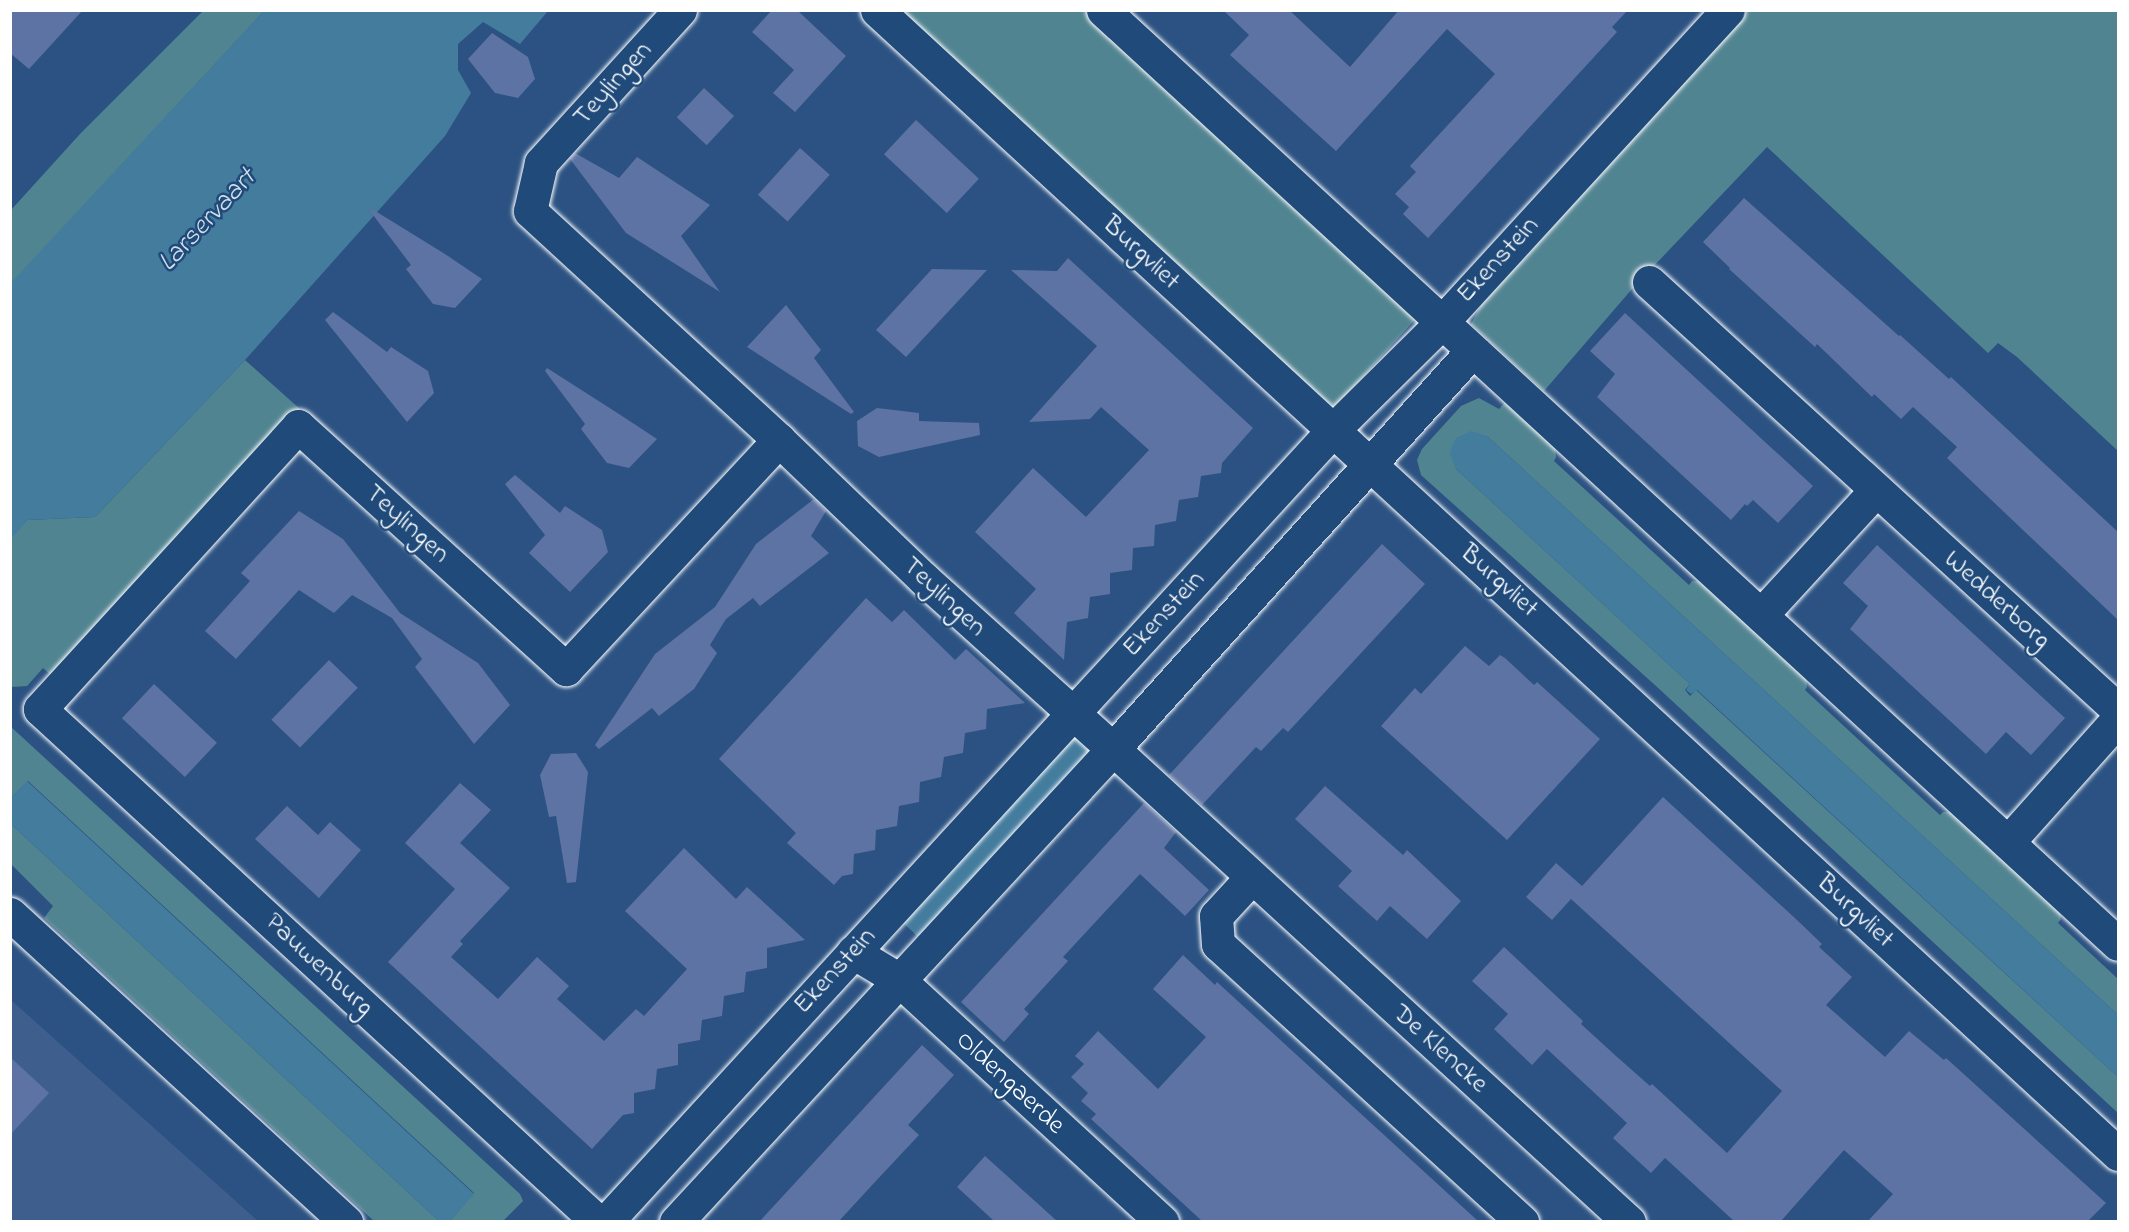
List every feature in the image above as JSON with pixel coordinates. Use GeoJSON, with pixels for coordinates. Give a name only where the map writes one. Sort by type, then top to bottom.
{"type":"FeatureCollection","features":[{"type":"Feature","properties":{"kind":"street","name":"Teylingen"},"geometry":{"type":"LineString","coordinates":[[680,10],[541,163],[530,211],[779,440],[924,579],[1113,749]]}},
{"type":"Feature","properties":{"kind":"street","name":"Burgvliet"},"geometry":{"type":"LineString","coordinates":[[877,10],[2118,1154]]}},
{"type":"Feature","properties":{"kind":"street"},"geometry":{"type":"LineString","coordinates":[[1103,10],[2118,944]]}},
{"type":"Feature","properties":{"kind":"street","name":"Ekenstein"},"geometry":{"type":"LineString","coordinates":[[606,1221],[1333,430],[1442,322],[1728,10]]}},
{"type":"Feature","properties":{"kind":"street","name":"Wedderborg"},"geometry":{"type":"LineString","coordinates":[[1649,282],[2118,710]]}},
{"type":"Feature","properties":{"kind":"street","name":"Ekenstein"},"geometry":{"type":"LineString","coordinates":[[676,1221],[1113,749],[1473,350]]}},
{"type":"Feature","properties":{"kind":"street","name":"Teylingen"},"geometry":{"type":"LineString","coordinates":[[40,709],[298,426],[566,669],[779,440]]}},
{"type":"Feature","properties":{"kind":"street"},"geometry":{"type":"LineString","coordinates":[[1761,615],[1876,490]]}},
{"type":"Feature","properties":{"kind":"street","name":"Pauwenburg"},"geometry":{"type":"LineString","coordinates":[[40,709],[598,1221]]}},
{"type":"Feature","properties":{"kind":"street"},"geometry":{"type":"LineString","coordinates":[[2008,842],[2118,719]]}},
{"type":"Feature","properties":{"kind":"street","name":"De Klencke"},"geometry":{"type":"LineString","coordinates":[[1113,749],[1629,1221]]}},
{"type":"Feature","properties":{"kind":"street"},"geometry":{"type":"LineString","coordinates":[[1252,877],[1216,915],[1218,944],[1522,1221]]}},
{"type":"Feature","properties":{"kind":"street"},"geometry":{"type":"LineString","coordinates":[[10,914],[346,1221]]}},
{"type":"Feature","properties":{"kind":"street","name":"Oldengaerde"},"geometry":{"type":"LineString","coordinates":[[853,952],[898,979],[1162,1221]]}},
{"type":"Feature","properties":{"kind":"shaded area"},"geometry":{"type":"Polygon","coordinates":[[[11,1000],[258,1221],[11,1221],[11,1000]]]}},
{"type":"Feature","properties":{"kind":"green space"},"geometry":{"type":"Polygon","coordinates":[[[203,11],[264,11],[11,284],[11,210],[80,134],[203,11]]]}},
{"type":"Feature","properties":{"kind":"green space"},"geometry":{"type":"Polygon","coordinates":[[[886,11],[1085,11],[1421,313],[1337,405],[1325,403],[886,11]]]}},
{"type":"Feature","properties":{"kind":"green space"},"geometry":{"type":"Polygon","coordinates":[[[1747,11],[2118,11],[2118,451],[2017,357],[1998,343],[1988,353],[1767,147],[1632,289],[1544,391],[1471,324],[1486,296],[1523,260],[1747,11]]]}},
{"type":"Feature","properties":{"kind":"green space"},"geometry":{"type":"Polygon","coordinates":[[[245,360],[300,409],[53,677],[43,668],[27,686],[13,687],[11,685],[10,539],[27,520],[95,517],[245,360]]]}},
{"type":"Feature","properties":{"kind":"green space"},"geometry":{"type":"Polygon","coordinates":[[[1479,398],[1499,409],[1509,398],[1554,440],[1556,457],[1554,461],[1689,585],[1692,581],[1709,582],[1805,671],[1807,687],[1805,690],[1940,815],[1943,812],[1959,812],[2059,903],[2061,919],[2058,923],[2118,979],[2118,1015],[1487,436],[1456,469],[1690,684],[1685,690],[1690,696],[1696,690],[2118,1077],[2118,1113],[1656,686],[1421,475],[1417,460],[1422,449],[1461,406],[1479,398]]]}},
{"type":"Feature","properties":{"kind":"green space"},"geometry":{"type":"Polygon","coordinates":[[[10,726],[520,1194],[523,1201],[503,1221],[450,1221],[474,1193],[28,781],[11,798],[10,726]]]}},
{"type":"Feature","properties":{"kind":"green space"},"geometry":{"type":"Polygon","coordinates":[[[11,824],[439,1221],[374,1221],[44,918],[53,906],[11,864],[11,824]]]}},
{"type":"Feature","properties":{"kind":"water","name":"Larservaart"},"geometry":{"type":"Polygon","coordinates":[[[264,11],[548,11],[520,44],[483,22],[458,44],[458,70],[471,93],[445,136],[245,360],[95,517],[27,520],[11,539],[10,284],[264,11]]]}},
{"type":"Feature","properties":{"kind":"water"},"geometry":{"type":"Polygon","coordinates":[[[1471,431],[1487,436],[2118,1015],[2118,1077],[1697,690],[1691,694],[1686,690],[1690,684],[1456,469],[1450,454],[1452,446],[1456,438],[1471,431]]]}},
{"type":"Feature","properties":{"kind":"water"},"geometry":{"type":"Polygon","coordinates":[[[1074,729],[1097,751],[918,937],[895,915],[1074,729]]]}},
{"type":"Feature","properties":{"kind":"water"},"geometry":{"type":"Polygon","coordinates":[[[27,781],[474,1194],[450,1221],[439,1221],[11,824],[11,798],[27,781]]]}},
{"type":"Feature","properties":{"kind":"building"},"geometry":{"type":"Polygon","coordinates":[[[10,10],[83,10],[29,69],[10,53],[10,10]]]}},
{"type":"Feature","properties":{"kind":"building"},"geometry":{"type":"Polygon","coordinates":[[[772,10],[797,10],[846,56],[795,112],[773,93],[794,70],[752,32],[772,10]]]}},
{"type":"Feature","properties":{"kind":"building"},"geometry":{"type":"Polygon","coordinates":[[[1223,10],[1289,10],[1350,67],[1399,10],[1628,10],[1612,27],[1617,32],[1428,238],[1403,214],[1409,207],[1395,194],[1416,172],[1410,166],[1495,74],[1447,29],[1336,151],[1230,55],[1249,35],[1223,10]]]}},
{"type":"Feature","properties":{"kind":"building"},"geometry":{"type":"Polygon","coordinates":[[[492,33],[528,57],[535,79],[518,98],[495,93],[468,59],[492,33]]]}},
{"type":"Feature","properties":{"kind":"building"},"geometry":{"type":"Polygon","coordinates":[[[704,88],[734,116],[707,145],[677,117],[704,88]]]}},
{"type":"Feature","properties":{"kind":"building"},"geometry":{"type":"Polygon","coordinates":[[[916,120],[979,179],[947,213],[884,154],[916,120]]]}},
{"type":"Feature","properties":{"kind":"building"},"geometry":{"type":"Polygon","coordinates":[[[800,148],[830,175],[788,222],[758,195],[800,148]]]}},
{"type":"Feature","properties":{"kind":"building"},"geometry":{"type":"Polygon","coordinates":[[[575,153],[619,178],[637,157],[710,205],[681,236],[720,292],[626,233],[570,159],[575,153]]]}},
{"type":"Feature","properties":{"kind":"building"},"geometry":{"type":"Polygon","coordinates":[[[1744,198],[1899,336],[1949,379],[1951,377],[2118,532],[2118,620],[1947,458],[1957,447],[1913,407],[1901,419],[1874,394],[1872,397],[1817,344],[1815,347],[1729,269],[1703,242],[1744,198]]]}},
{"type":"Feature","properties":{"kind":"building"},"geometry":{"type":"Polygon","coordinates":[[[372,209],[482,279],[455,308],[433,304],[406,269],[411,265],[370,211],[372,209]]]}},
{"type":"Feature","properties":{"kind":"building"},"geometry":{"type":"Polygon","coordinates":[[[1068,258],[1253,428],[1222,463],[1221,473],[1201,476],[1198,497],[1179,500],[1176,521],[1155,525],[1154,546],[1133,548],[1132,570],[1110,573],[1110,594],[1090,597],[1088,618],[1067,622],[1064,660],[1014,613],[1036,589],[975,532],[1033,468],[1086,517],[1149,450],[1101,407],[1090,419],[1029,422],[1097,346],[1011,270],[1057,271],[1068,258]]]}},
{"type":"Feature","properties":{"kind":"building"},"geometry":{"type":"Polygon","coordinates":[[[932,269],[987,270],[906,357],[876,330],[932,269]]]}},
{"type":"Feature","properties":{"kind":"building"},"geometry":{"type":"Polygon","coordinates":[[[786,305],[821,350],[814,358],[854,412],[851,414],[747,347],[786,305]]]}},
{"type":"Feature","properties":{"kind":"building"},"geometry":{"type":"Polygon","coordinates":[[[333,312],[387,352],[391,347],[428,371],[434,393],[407,422],[325,320],[333,312]]]}},
{"type":"Feature","properties":{"kind":"building"},"geometry":{"type":"Polygon","coordinates":[[[1625,313],[1813,486],[1778,523],[1753,500],[1747,506],[1745,504],[1731,520],[1597,397],[1615,374],[1590,351],[1625,313]]]}},
{"type":"Feature","properties":{"kind":"building"},"geometry":{"type":"Polygon","coordinates":[[[547,368],[657,439],[629,468],[607,463],[581,429],[585,424],[545,371],[547,368]]]}},
{"type":"Feature","properties":{"kind":"building"},"geometry":{"type":"Polygon","coordinates":[[[877,408],[919,413],[919,421],[979,423],[980,435],[879,457],[858,446],[857,421],[877,408]]]}},
{"type":"Feature","properties":{"kind":"building"},"geometry":{"type":"Polygon","coordinates":[[[515,475],[560,513],[565,506],[602,530],[608,552],[570,592],[529,553],[545,535],[505,484],[515,475]]]}},
{"type":"Feature","properties":{"kind":"building"},"geometry":{"type":"Polygon","coordinates":[[[814,499],[826,511],[811,536],[829,553],[760,606],[753,598],[726,619],[710,645],[717,653],[694,689],[659,716],[652,708],[599,749],[595,745],[655,654],[715,607],[756,544],[814,499]]]}},
{"type":"Feature","properties":{"kind":"building"},"geometry":{"type":"Polygon","coordinates":[[[299,511],[343,539],[400,613],[478,663],[510,705],[474,744],[415,667],[422,659],[392,618],[352,595],[334,613],[299,590],[236,659],[205,631],[250,581],[241,573],[299,511]]]}},
{"type":"Feature","properties":{"kind":"building"},"geometry":{"type":"Polygon","coordinates":[[[1382,544],[1425,584],[1288,732],[1283,728],[1261,751],[1256,747],[1202,805],[1169,775],[1382,544]]]}},
{"type":"Feature","properties":{"kind":"building"},"geometry":{"type":"Polygon","coordinates":[[[1877,545],[2065,718],[2031,755],[2006,732],[1986,754],[1850,629],[1868,606],[1843,583],[1877,545]]]}},
{"type":"Feature","properties":{"kind":"building"},"geometry":{"type":"Polygon","coordinates":[[[866,598],[892,622],[904,610],[955,660],[966,649],[1025,703],[987,709],[986,729],[965,733],[963,753],[944,757],[941,777],[920,782],[919,802],[899,806],[897,826],[876,830],[875,850],[854,854],[853,874],[842,876],[834,885],[787,843],[796,833],[719,759],[866,598]]]}},
{"type":"Feature","properties":{"kind":"building"},"geometry":{"type":"Polygon","coordinates":[[[1465,646],[1489,666],[1500,655],[1505,658],[1534,685],[1537,682],[1600,739],[1507,840],[1381,726],[1415,688],[1421,694],[1465,646]]]}},
{"type":"Feature","properties":{"kind":"building"},"geometry":{"type":"Polygon","coordinates":[[[329,660],[358,688],[300,747],[271,720],[329,660]]]}},
{"type":"Feature","properties":{"kind":"building"},"geometry":{"type":"Polygon","coordinates":[[[154,684],[217,743],[185,777],[122,718],[154,684]]]}},
{"type":"Feature","properties":{"kind":"building"},"geometry":{"type":"Polygon","coordinates":[[[576,753],[588,772],[576,882],[567,883],[556,816],[549,817],[540,775],[551,754],[576,753]]]}},
{"type":"Feature","properties":{"kind":"building"},"geometry":{"type":"Polygon","coordinates":[[[460,783],[491,810],[460,843],[510,888],[460,941],[463,944],[451,957],[498,999],[537,957],[569,986],[557,999],[604,1041],[636,1009],[644,1016],[687,969],[625,911],[684,848],[736,899],[747,887],[805,940],[767,948],[767,968],[746,972],[744,992],[724,996],[722,1016],[702,1020],[700,1040],[678,1044],[678,1065],[657,1069],[655,1089],[634,1093],[634,1113],[623,1115],[592,1149],[388,962],[455,889],[405,843],[460,783]]]}},
{"type":"Feature","properties":{"kind":"building"},"geometry":{"type":"Polygon","coordinates":[[[1325,786],[1403,855],[1407,850],[1461,901],[1427,939],[1390,906],[1377,921],[1338,886],[1352,871],[1295,819],[1325,786]]]}},
{"type":"Feature","properties":{"kind":"building"},"geometry":{"type":"Polygon","coordinates":[[[1663,797],[1797,920],[1822,944],[1819,947],[1852,977],[1826,1005],[1885,1057],[1909,1031],[1944,1060],[1946,1058],[2106,1203],[2088,1221],[1868,1221],[1893,1194],[1844,1150],[1781,1221],[1734,1221],[1665,1158],[1651,1173],[1613,1138],[1627,1123],[1547,1049],[1532,1065],[1494,1029],[1508,1014],[1472,981],[1504,947],[1583,1021],[1581,1024],[1650,1086],[1652,1084],[1727,1153],[1782,1091],[1571,899],[1552,920],[1526,897],[1556,863],[1582,886],[1663,797]]]}},
{"type":"Feature","properties":{"kind":"building"},"geometry":{"type":"Polygon","coordinates":[[[1144,803],[1176,832],[1164,848],[1209,890],[1185,916],[1140,874],[1063,957],[1068,961],[1024,1009],[1029,1014],[1004,1042],[961,1002],[1144,803]]]}},
{"type":"Feature","properties":{"kind":"building"},"geometry":{"type":"Polygon","coordinates":[[[287,806],[318,835],[330,822],[361,850],[319,898],[255,839],[287,806]]]}},
{"type":"Feature","properties":{"kind":"building"},"geometry":{"type":"Polygon","coordinates":[[[1183,955],[1215,985],[1217,982],[1478,1221],[1202,1221],[1091,1119],[1096,1114],[1081,1101],[1088,1093],[1071,1077],[1084,1064],[1075,1056],[1098,1031],[1158,1089],[1206,1037],[1153,989],[1183,955]]]}},
{"type":"Feature","properties":{"kind":"building"},"geometry":{"type":"Polygon","coordinates":[[[922,1045],[954,1075],[908,1125],[919,1135],[839,1221],[760,1221],[922,1045]]]}},
{"type":"Feature","properties":{"kind":"building"},"geometry":{"type":"Polygon","coordinates":[[[10,1057],[49,1093],[10,1135],[10,1057]]]}},
{"type":"Feature","properties":{"kind":"building"},"geometry":{"type":"Polygon","coordinates":[[[985,1156],[1057,1221],[994,1221],[957,1187],[985,1156]]]}}]}
